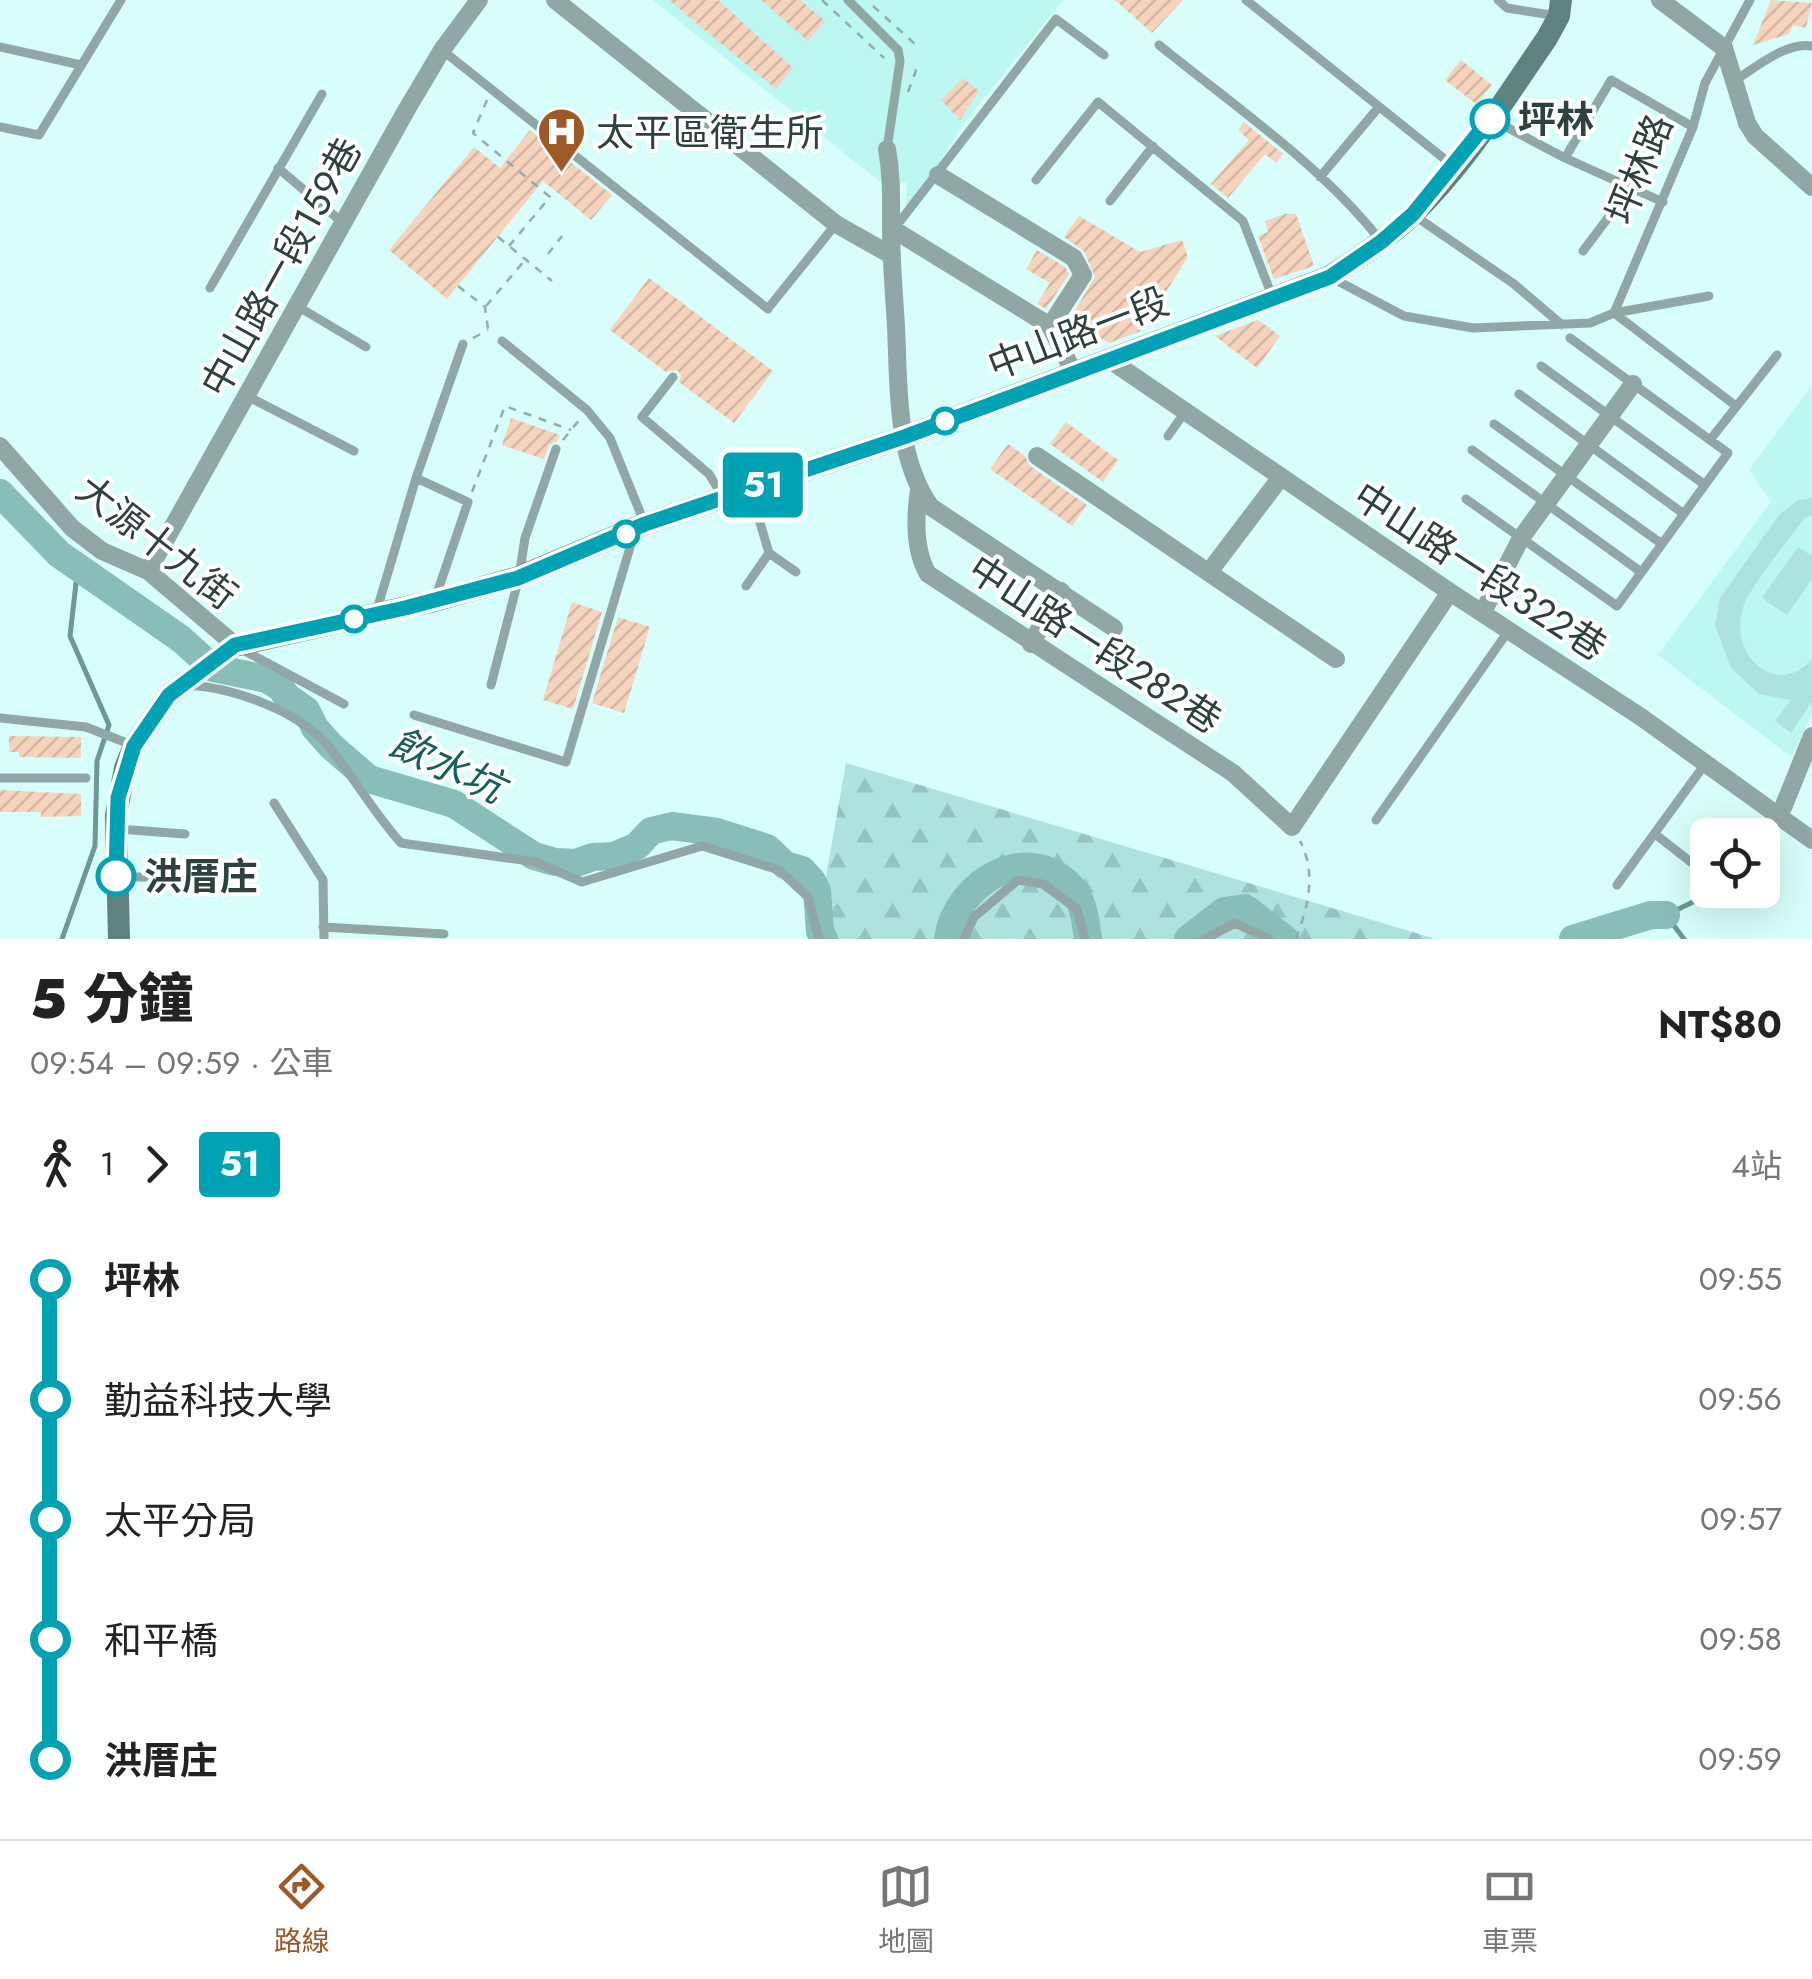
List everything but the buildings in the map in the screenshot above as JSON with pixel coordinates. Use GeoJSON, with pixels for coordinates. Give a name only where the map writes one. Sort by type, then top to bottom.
{"type":"FeatureCollection","features":[{"type":"Feature","properties":{"kind":"main road","name":"中山路一段"},"geometry":{"type":"LineString","coordinates":[[234,645],[434,602],[518,578],[640,527],[904,437],[1330,277],[1413,214],[1454,167],[1490,119],[1560,8]]}},
{"type":"Feature","properties":{"kind":"main road"},"geometry":{"type":"LineString","coordinates":[[118,939],[116,829],[121,783],[134,746],[169,695],[234,645]]}},
{"type":"Feature","properties":{"kind":"street","name":"中山路一段159巷"},"geometry":{"type":"LineString","coordinates":[[148,571],[294,304],[442,50],[479,0]]}},
{"type":"Feature","properties":{"kind":"street"},"geometry":{"type":"LineString","coordinates":[[555,0],[836,224],[892,255]]}},
{"type":"Feature","properties":{"kind":"street"},"geometry":{"type":"LineString","coordinates":[[1660,0],[1724,48],[1747,123],[1755,136],[1812,188]]}},
{"type":"Feature","properties":{"kind":"street","name":"中山路一段282巷"},"geometry":{"type":"LineString","coordinates":[[887,149],[894,182],[891,224],[898,390],[904,437],[919,490],[916,509],[920,560],[928,574],[1233,773],[1292,827]]}},
{"type":"Feature","properties":{"kind":"street"},"geometry":{"type":"LineString","coordinates":[[938,175],[1074,258],[1083,275],[1050,326]]}},
{"type":"Feature","properties":{"kind":"street"},"geometry":{"type":"LineString","coordinates":[[891,224],[1050,326],[1074,370]]}},
{"type":"Feature","properties":{"kind":"street","name":"中山路一段322巷"},"geometry":{"type":"LineString","coordinates":[[1110,360],[1707,762],[1812,840]]}},
{"type":"Feature","properties":{"kind":"street"},"geometry":{"type":"LineString","coordinates":[[1483,612],[1521,538],[1633,384]]}},
{"type":"Feature","properties":{"kind":"street","name":"大源十九街"},"geometry":{"type":"LineString","coordinates":[[0,446],[72,528],[102,551],[148,571],[234,645]]}},
{"type":"Feature","properties":{"kind":"street"},"geometry":{"type":"LineString","coordinates":[[1036,456],[1336,659]]}},
{"type":"Feature","properties":{"kind":"street"},"geometry":{"type":"LineString","coordinates":[[1209,572],[1281,477]]}},
{"type":"Feature","properties":{"kind":"street"},"geometry":{"type":"LineString","coordinates":[[919,490],[931,507],[1114,628]]}},
{"type":"Feature","properties":{"kind":"street"},"geometry":{"type":"LineString","coordinates":[[1031,644],[1061,591]]}},
{"type":"Feature","properties":{"kind":"street"},"geometry":{"type":"LineString","coordinates":[[1292,827],[1450,592]]}},
{"type":"Feature","properties":{"kind":"street"},"geometry":{"type":"LineString","coordinates":[[1780,815],[1812,736]]}},
{"type":"Feature","properties":{"kind":"lane"},"geometry":{"type":"LineString","coordinates":[[0,127],[39,135],[121,0]]}},
{"type":"Feature","properties":{"kind":"lane"},"geometry":{"type":"LineString","coordinates":[[848,0],[898,50],[900,61],[887,149]]}},
{"type":"Feature","properties":{"kind":"lane"},"geometry":{"type":"LineString","coordinates":[[1246,0],[1454,167]]}},
{"type":"Feature","properties":{"kind":"lane"},"geometry":{"type":"LineString","coordinates":[[1498,0],[1507,8],[1560,8]]}},
{"type":"Feature","properties":{"kind":"lane","name":"坪林路"},"geometry":{"type":"LineString","coordinates":[[1614,313],[1694,127],[1705,84],[1750,0]]}},
{"type":"Feature","properties":{"kind":"lane"},"geometry":{"type":"LineString","coordinates":[[891,224],[902,220],[1056,19],[1104,55]]}},
{"type":"Feature","properties":{"kind":"lane"},"geometry":{"type":"LineString","coordinates":[[1734,81],[1780,54],[1805,44],[1812,46]]}},
{"type":"Feature","properties":{"kind":"lane"},"geometry":{"type":"LineString","coordinates":[[1159,45],[1320,177],[1358,212],[1381,242]]}},
{"type":"Feature","properties":{"kind":"lane"},"geometry":{"type":"LineString","coordinates":[[0,47],[82,65]]}},
{"type":"Feature","properties":{"kind":"lane"},"geometry":{"type":"LineString","coordinates":[[442,50],[769,307],[836,224]]}},
{"type":"Feature","properties":{"kind":"lane"},"geometry":{"type":"LineString","coordinates":[[1564,158],[1611,80],[1694,127]]}},
{"type":"Feature","properties":{"kind":"lane"},"geometry":{"type":"LineString","coordinates":[[210,288],[322,94]]}},
{"type":"Feature","properties":{"kind":"lane"},"geometry":{"type":"LineString","coordinates":[[1036,180],[1098,102],[1243,221],[1272,296]]}},
{"type":"Feature","properties":{"kind":"lane"},"geometry":{"type":"LineString","coordinates":[[1320,177],[1378,108]]}},
{"type":"Feature","properties":{"kind":"lane"},"geometry":{"type":"LineString","coordinates":[[1490,119],[1564,158],[1663,202]]}},
{"type":"Feature","properties":{"kind":"lane"},"geometry":{"type":"LineString","coordinates":[[1110,201],[1153,146]]}},
{"type":"Feature","properties":{"kind":"lane"},"geometry":{"type":"LineString","coordinates":[[278,168],[343,223]]}},
{"type":"Feature","properties":{"kind":"lane"},"geometry":{"type":"LineString","coordinates":[[1583,251],[1632,186]]}},
{"type":"Feature","properties":{"kind":"lane"},"geometry":{"type":"LineString","coordinates":[[1413,214],[1514,284],[1562,325]]}},
{"type":"Feature","properties":{"kind":"lane"},"geometry":{"type":"LineString","coordinates":[[1330,277],[1404,316],[1473,328],[1590,323],[1614,313],[1709,296]]}},
{"type":"Feature","properties":{"kind":"lane"},"geometry":{"type":"LineString","coordinates":[[294,304],[366,347]]}},
{"type":"Feature","properties":{"kind":"lane"},"geometry":{"type":"LineString","coordinates":[[1614,313],[1736,406]]}},
{"type":"Feature","properties":{"kind":"lane"},"geometry":{"type":"LineString","coordinates":[[1466,500],[1616,606],[1728,453],[1570,338]]}},
{"type":"Feature","properties":{"kind":"lane"},"geometry":{"type":"LineString","coordinates":[[414,715],[566,762],[640,527],[610,438],[587,410],[502,341]]}},
{"type":"Feature","properties":{"kind":"lane"},"geometry":{"type":"LineString","coordinates":[[376,615],[416,478],[463,344]]}},
{"type":"Feature","properties":{"kind":"lane"},"geometry":{"type":"LineString","coordinates":[[1710,440],[1777,354]]}},
{"type":"Feature","properties":{"kind":"lane"},"geometry":{"type":"LineString","coordinates":[[1541,366],[1705,485]]}},
{"type":"Feature","properties":{"kind":"lane"},"geometry":{"type":"LineString","coordinates":[[672,377],[642,418],[708,474],[724,499]]}},
{"type":"Feature","properties":{"kind":"lane"},"geometry":{"type":"LineString","coordinates":[[1520,394],[1684,514]]}},
{"type":"Feature","properties":{"kind":"lane"},"geometry":{"type":"LineString","coordinates":[[245,395],[354,451]]}},
{"type":"Feature","properties":{"kind":"lane"},"geometry":{"type":"LineString","coordinates":[[1168,436],[1185,412]]}},
{"type":"Feature","properties":{"kind":"lane"},"geometry":{"type":"LineString","coordinates":[[1494,424],[1662,544]]}},
{"type":"Feature","properties":{"kind":"lane"},"geometry":{"type":"LineString","coordinates":[[491,686],[524,538],[556,450]]}},
{"type":"Feature","properties":{"kind":"lane"},"geometry":{"type":"LineString","coordinates":[[1472,450],[1641,572]]}},
{"type":"Feature","properties":{"kind":"lane"},"geometry":{"type":"LineString","coordinates":[[416,478],[468,502],[434,602]]}},
{"type":"Feature","properties":{"kind":"lane"},"geometry":{"type":"LineString","coordinates":[[750,490],[769,553],[796,572]]}},
{"type":"Feature","properties":{"kind":"lane"},"geometry":{"type":"LineString","coordinates":[[746,586],[769,553]]}},
{"type":"Feature","properties":{"kind":"lane"},"geometry":{"type":"LineString","coordinates":[[1376,820],[1509,630]]}},
{"type":"Feature","properties":{"kind":"lane"},"geometry":{"type":"LineString","coordinates":[[234,645],[344,704]]}},
{"type":"Feature","properties":{"kind":"lane"},"geometry":{"type":"LineString","coordinates":[[182,685],[213,687],[280,709],[328,746],[372,811],[400,843],[536,862],[582,882],[702,846],[779,870],[808,897],[819,939]]}},
{"type":"Feature","properties":{"kind":"lane"},"geometry":{"type":"LineString","coordinates":[[0,718],[86,726],[134,746]]}},
{"type":"Feature","properties":{"kind":"lane"},"geometry":{"type":"LineString","coordinates":[[1617,886],[1707,762]]}},
{"type":"Feature","properties":{"kind":"lane"},"geometry":{"type":"LineString","coordinates":[[0,778],[86,778]]}},
{"type":"Feature","properties":{"kind":"lane"},"geometry":{"type":"LineString","coordinates":[[274,803],[323,880],[324,939]]}},
{"type":"Feature","properties":{"kind":"lane"},"geometry":{"type":"LineString","coordinates":[[116,829],[185,834]]}},
{"type":"Feature","properties":{"kind":"lane"},"geometry":{"type":"LineString","coordinates":[[1655,834],[1690,861]]}},
{"type":"Feature","properties":{"kind":"lane"},"geometry":{"type":"LineString","coordinates":[[116,876],[150,878],[215,891]]}},
{"type":"Feature","properties":{"kind":"lane"},"geometry":{"type":"LineString","coordinates":[[964,939],[974,917],[1018,880],[1043,884],[1076,909],[1085,939]]}},
{"type":"Feature","properties":{"kind":"lane"},"geometry":{"type":"LineString","coordinates":[[1206,939],[1235,923],[1269,939]]}},
{"type":"Feature","properties":{"kind":"lane"},"geometry":{"type":"LineString","coordinates":[[323,927],[444,934]]}},
{"type":"Feature","properties":{"kind":"path"},"geometry":{"type":"LineString","coordinates":[[822,0],[884,58]]}},
{"type":"Feature","properties":{"kind":"path"},"geometry":{"type":"LineString","coordinates":[[866,0],[917,46]]}},
{"type":"Feature","properties":{"kind":"path"},"geometry":{"type":"LineString","coordinates":[[492,90],[473,133],[550,197],[509,246]]}},
{"type":"Feature","properties":{"kind":"path"},"geometry":{"type":"LineString","coordinates":[[548,254],[562,236]]}},
{"type":"Feature","properties":{"kind":"path"},"geometry":{"type":"LineString","coordinates":[[498,237],[552,282]]}},
{"type":"Feature","properties":{"kind":"path"},"geometry":{"type":"LineString","coordinates":[[485,307],[525,260]]}},
{"type":"Feature","properties":{"kind":"path"},"geometry":{"type":"LineString","coordinates":[[458,286],[485,307],[488,330],[502,341]]}},
{"type":"Feature","properties":{"kind":"path"},"geometry":{"type":"LineString","coordinates":[[463,344],[488,330]]}},
{"type":"Feature","properties":{"kind":"path"},"geometry":{"type":"LineString","coordinates":[[468,502],[505,406],[571,430]]}},
{"type":"Feature","properties":{"kind":"path"},"geometry":{"type":"LineString","coordinates":[[556,450],[587,410]]}},
{"type":"Feature","properties":{"kind":"path"},"geometry":{"type":"LineString","coordinates":[[1292,827],[1311,872],[1307,910],[1296,938]]}},
{"type":"Feature","properties":{"kind":"shaded area"},"geometry":{"type":"Polygon","coordinates":[[[653,0],[1063,0],[963,125],[923,188],[906,206],[907,183],[879,181],[653,0]]]}},
{"type":"Feature","properties":{"kind":"shaded area"},"geometry":{"type":"Polygon","coordinates":[[[1812,386],[1812,715],[1791,757],[1658,655],[1771,502],[1749,470],[1812,386]]]}},
{"type":"Feature","properties":{"kind":"green space"},"geometry":{"type":"Polygon","coordinates":[[[1812,498],[1812,516],[1805,517],[1753,589],[1743,608],[1740,626],[1750,657],[1773,674],[1800,670],[1812,658],[1812,702],[1791,733],[1775,721],[1791,700],[1759,694],[1731,668],[1715,625],[1720,598],[1779,515],[1798,500],[1812,498]]]}},
{"type":"Feature","properties":{"kind":"green space"},"geometry":{"type":"Polygon","coordinates":[[[1798,547],[1812,556],[1812,579],[1787,615],[1762,598],[1798,547]]]}},
{"type":"Feature","properties":{"kind":"green space"},"geometry":{"type":"Polygon","coordinates":[[[846,763],[1436,939],[815,939],[846,763]]]}},
{"type":"Feature","properties":{"kind":"waterway","name":"飲水坑"},"geometry":{"type":"LineString","coordinates":[[0,493],[59,554],[181,639],[213,668],[267,679],[281,688],[306,710],[331,746],[369,779],[454,804],[534,856],[555,862],[576,863],[614,856],[637,846],[651,831],[672,826],[717,832],[767,848],[785,865],[802,870],[812,881],[824,939]]}},
{"type":"Feature","properties":{"kind":"waterway"},"geometry":{"type":"LineString","coordinates":[[62,939],[95,846],[97,761],[109,725],[70,636],[78,566]]}},
{"type":"Feature","properties":{"kind":"waterway","name":"飲水坑"},"geometry":{"type":"LineString","coordinates":[[948,939],[965,899],[999,872],[1019,867],[1039,868],[1059,876],[1076,893],[1088,939]]}},
{"type":"Feature","properties":{"kind":"waterway"},"geometry":{"type":"LineString","coordinates":[[1684,939],[1666,915],[1690,903]]}},
{"type":"Feature","properties":{"kind":"waterway","name":"飲水坑"},"geometry":{"type":"LineString","coordinates":[[1188,939],[1224,911],[1245,908],[1285,939]]}},
{"type":"Feature","properties":{"kind":"waterway","name":"飲水坑"},"geometry":{"type":"LineString","coordinates":[[1573,939],[1651,915],[1666,915]]}},
{"type":"Feature","properties":{"kind":"bus line","name":"51"},"geometry":{"type":"LineString","coordinates":[[116,876],[118,798],[134,746],[169,695],[234,646],[434,602],[518,578],[645,524],[904,437],[1330,277],[1413,214],[1490,119]]}},
{"type":"Feature","properties":{"kind":"place","name":"坪林"},"geometry":{"type":"Point","coordinates":[1490,119]}},
{"type":"Feature","properties":{"kind":"place","name":"太平區衛生所"},"geometry":{"type":"Point","coordinates":[561,174]}},
{"type":"Feature","properties":{"kind":"place","name":"洪厝庄"},"geometry":{"type":"Point","coordinates":[116,876]}}]}
